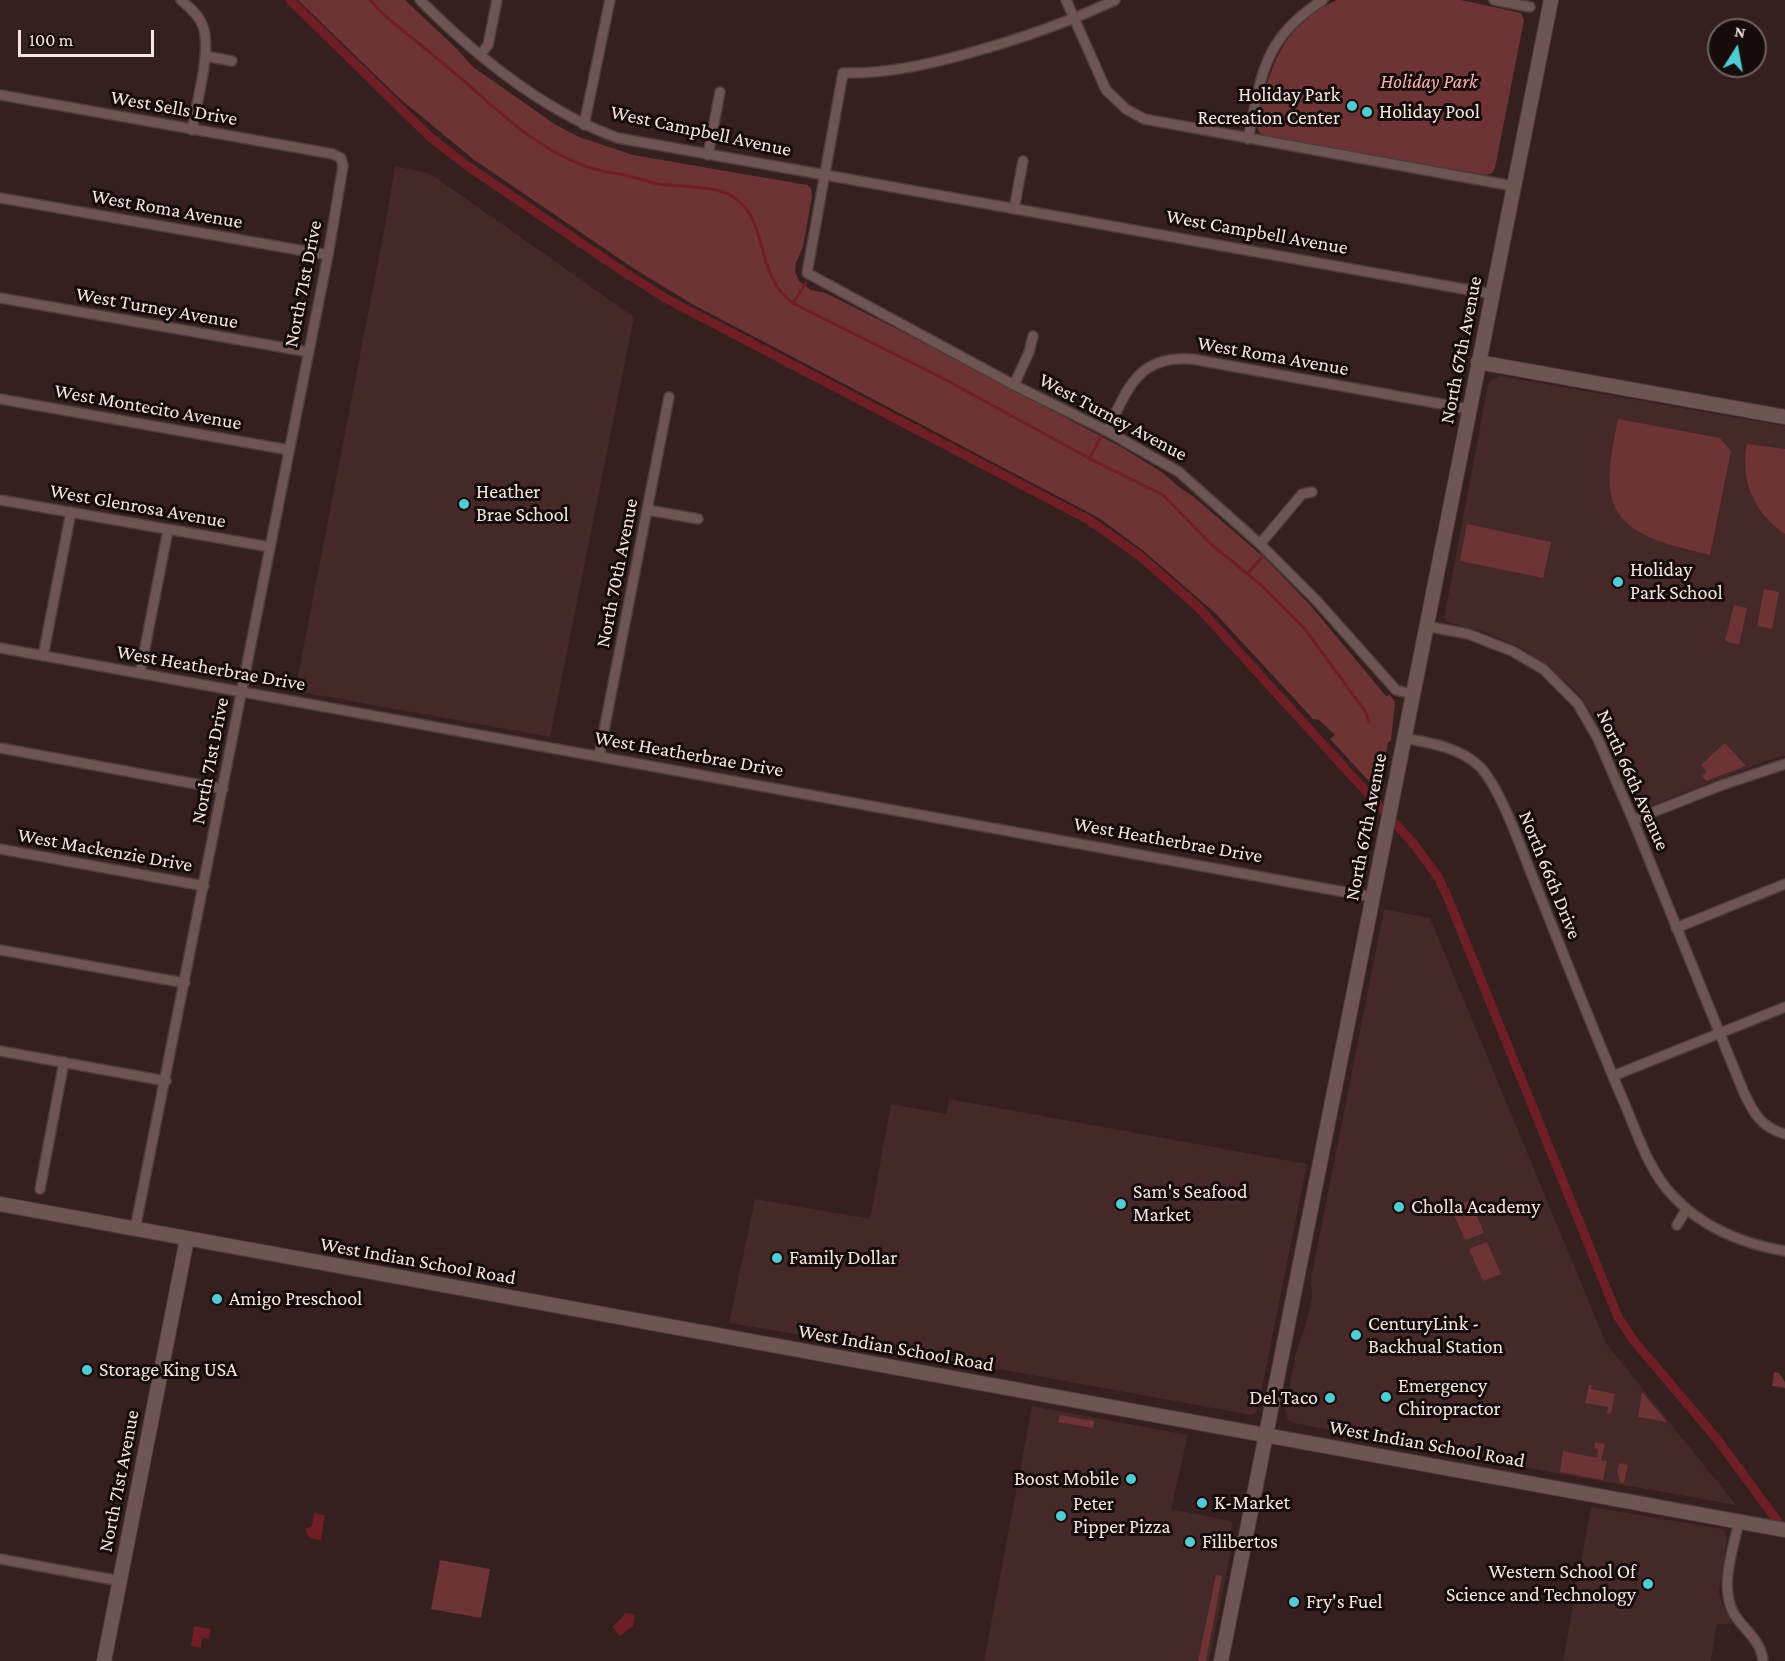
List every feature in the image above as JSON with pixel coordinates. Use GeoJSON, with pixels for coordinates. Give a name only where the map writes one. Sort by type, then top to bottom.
{"type":"FeatureCollection","features":[{"type":"Feature","properties":{"kind":"main road","name":"North 67th Avenue"},"geometry":{"type":"LineString","coordinates":[[1221,1661],[1551,0]]}},
{"type":"Feature","properties":{"kind":"main road"},"geometry":{"type":"LineString","coordinates":[[1478,362],[1785,417]]}},
{"type":"Feature","properties":{"kind":"main road","name":"West Indian School Road"},"geometry":{"type":"LineString","coordinates":[[0,1204],[1785,1530]]}},
{"type":"Feature","properties":{"kind":"main road","name":"North 71st Avenue"},"geometry":{"type":"LineString","coordinates":[[104,1661],[187,1239]]}},
{"type":"Feature","properties":{"kind":"street"},"geometry":{"type":"LineString","coordinates":[[181,0],[194,12],[206,34],[205,56],[192,130]]}},
{"type":"Feature","properties":{"kind":"street","name":"West Campbell Avenue"},"geometry":{"type":"LineString","coordinates":[[420,0],[480,55],[560,112],[584,125],[618,138],[1492,294]]}},
{"type":"Feature","properties":{"kind":"street"},"geometry":{"type":"LineString","coordinates":[[480,55],[488,45],[496,0]]}},
{"type":"Feature","properties":{"kind":"street"},"geometry":{"type":"LineString","coordinates":[[584,125],[610,0]]}},
{"type":"Feature","properties":{"kind":"street"},"geometry":{"type":"LineString","coordinates":[[1066,0],[1106,90],[1126,109],[1144,119],[1513,186]]}},
{"type":"Feature","properties":{"kind":"street"},"geometry":{"type":"LineString","coordinates":[[825,176],[843,73],[918,66],[1024,38],[1075,20],[1115,0]]}},
{"type":"Feature","properties":{"kind":"street"},"geometry":{"type":"LineString","coordinates":[[1248,139],[1264,68],[1276,45],[1291,25],[1323,0]]}},
{"type":"Feature","properties":{"kind":"street"},"geometry":{"type":"LineString","coordinates":[[1494,0],[1530,7]]}},
{"type":"Feature","properties":{"kind":"street"},"geometry":{"type":"LineString","coordinates":[[205,56],[232,61]]}},
{"type":"Feature","properties":{"kind":"street"},"geometry":{"type":"LineString","coordinates":[[708,155],[720,92]]}},
{"type":"Feature","properties":{"kind":"street","name":"West Sells Drive"},"geometry":{"type":"LineString","coordinates":[[0,95],[333,154],[341,158]]}},
{"type":"Feature","properties":{"kind":"street","name":"North 71st Drive"},"geometry":{"type":"LineString","coordinates":[[135,1229],[328,255],[343,173],[341,158]]}},
{"type":"Feature","properties":{"kind":"street"},"geometry":{"type":"LineString","coordinates":[[1014,209],[1023,161]]}},
{"type":"Feature","properties":{"kind":"street","name":"West Turney Avenue"},"geometry":{"type":"LineString","coordinates":[[825,176],[807,273],[1014,385],[1107,431],[1179,472],[1260,544],[1317,601],[1396,690],[1412,694]]}},
{"type":"Feature","properties":{"kind":"street","name":"West Roma Avenue"},"geometry":{"type":"LineString","coordinates":[[0,198],[328,255]]}},
{"type":"Feature","properties":{"kind":"street","name":"West Turney Avenue"},"geometry":{"type":"LineString","coordinates":[[0,298],[309,352]]}},
{"type":"Feature","properties":{"kind":"street"},"geometry":{"type":"LineString","coordinates":[[1014,385],[1029,352],[1033,336]]}},
{"type":"Feature","properties":{"kind":"street","name":"West Roma Avenue"},"geometry":{"type":"LineString","coordinates":[[1107,431],[1136,377],[1150,366],[1170,358],[1192,359],[1469,410]]}},
{"type":"Feature","properties":{"kind":"street","name":"North 70th Avenue"},"geometry":{"type":"LineString","coordinates":[[599,756],[669,397]]}},
{"type":"Feature","properties":{"kind":"street","name":"West Montecito Avenue"},"geometry":{"type":"LineString","coordinates":[[0,399],[289,450]]}},
{"type":"Feature","properties":{"kind":"street"},"geometry":{"type":"LineString","coordinates":[[1260,544],[1302,494],[1312,492]]}},
{"type":"Feature","properties":{"kind":"street","name":"West Glenrosa Avenue"},"geometry":{"type":"LineString","coordinates":[[0,500],[270,547]]}},
{"type":"Feature","properties":{"kind":"street"},"geometry":{"type":"LineString","coordinates":[[648,510],[698,519]]}},
{"type":"Feature","properties":{"kind":"street"},"geometry":{"type":"LineString","coordinates":[[42,656],[71,512]]}},
{"type":"Feature","properties":{"kind":"street"},"geometry":{"type":"LineString","coordinates":[[140,673],[168,530]]}},
{"type":"Feature","properties":{"kind":"street","name":"North 66th Avenue"},"geometry":{"type":"LineString","coordinates":[[1426,626],[1486,640],[1526,658],[1553,679],[1578,704],[1589,722],[1633,820],[1720,1034]]}},
{"type":"Feature","properties":{"kind":"street","name":"West Heatherbrae Drive"},"geometry":{"type":"LineString","coordinates":[[0,648],[1372,897]]}},
{"type":"Feature","properties":{"kind":"street","name":"North 66th Drive"},"geometry":{"type":"LineString","coordinates":[[1404,738],[1459,752],[1481,767],[1491,781],[1519,843],[1613,1076],[1659,1180],[1686,1210],[1714,1228],[1748,1244],[1785,1251]]}},
{"type":"Feature","properties":{"kind":"street"},"geometry":{"type":"LineString","coordinates":[[0,748],[223,789]]}},
{"type":"Feature","properties":{"kind":"street"},"geometry":{"type":"LineString","coordinates":[[1633,820],[1722,785],[1785,764]]}},
{"type":"Feature","properties":{"kind":"street","name":"West Mackenzie Drive"},"geometry":{"type":"LineString","coordinates":[[0,849],[204,886]]}},
{"type":"Feature","properties":{"kind":"street"},"geometry":{"type":"LineString","coordinates":[[1676,927],[1785,884]]}},
{"type":"Feature","properties":{"kind":"street"},"geometry":{"type":"LineString","coordinates":[[0,950],[185,983]]}},
{"type":"Feature","properties":{"kind":"street"},"geometry":{"type":"LineString","coordinates":[[1613,1076],[1785,1007]]}},
{"type":"Feature","properties":{"kind":"street"},"geometry":{"type":"LineString","coordinates":[[1720,1034],[1753,1113],[1766,1126],[1785,1134]]}},
{"type":"Feature","properties":{"kind":"street"},"geometry":{"type":"LineString","coordinates":[[0,1050],[165,1081]]}},
{"type":"Feature","properties":{"kind":"street"},"geometry":{"type":"LineString","coordinates":[[40,1190],[64,1062]]}},
{"type":"Feature","properties":{"kind":"street"},"geometry":{"type":"LineString","coordinates":[[1677,1225],[1686,1210]]}},
{"type":"Feature","properties":{"kind":"street"},"geometry":{"type":"LineString","coordinates":[[1739,1522],[1729,1572],[1730,1604],[1735,1615],[1757,1644],[1762,1653],[1762,1661]]}},
{"type":"Feature","properties":{"kind":"street"},"geometry":{"type":"LineString","coordinates":[[0,1559],[120,1581]]}},
{"type":"Feature","properties":{"kind":"shaded area","name":"Heather Brae School"},"geometry":{"type":"Polygon","coordinates":[[[395,166],[431,174],[634,317],[550,737],[295,691],[395,166]]]}},
{"type":"Feature","properties":{"kind":"shaded area","name":"Holiday Park School"},"geometry":{"type":"Polygon","coordinates":[[[1500,376],[1785,426],[1785,756],[1763,762],[1648,807],[1638,808],[1598,722],[1580,696],[1568,684],[1521,648],[1484,632],[1447,622],[1444,618],[1488,385],[1491,380],[1500,376]]]}},
{"type":"Feature","properties":{"kind":"shaded area"},"geometry":{"type":"Polygon","coordinates":[[[1384,909],[1430,918],[1606,1343],[1736,1505],[1561,1474],[1288,1420],[1285,1410],[1296,1353],[1312,1297],[1311,1279],[1384,909]]]}},
{"type":"Feature","properties":{"kind":"shaded area"},"geometry":{"type":"Polygon","coordinates":[[[949,1099],[1307,1164],[1258,1408],[1254,1414],[729,1323],[755,1199],[870,1219],[891,1104],[946,1114],[949,1099]]]}},
{"type":"Feature","properties":{"kind":"shaded area"},"geometry":{"type":"Polygon","coordinates":[[[1032,1406],[1188,1435],[1171,1509],[1232,1521],[1231,1550],[1209,1661],[984,1661],[1032,1406]]]}},
{"type":"Feature","properties":{"kind":"shaded area","name":"Western School Of Science and Technology"},"geometry":{"type":"Polygon","coordinates":[[[1591,1507],[1722,1529],[1725,1532],[1727,1539],[1719,1590],[1720,1598],[1732,1624],[1717,1624],[1711,1661],[1563,1661],[1591,1507]]]}},
{"type":"Feature","properties":{"kind":"shaded area"},"geometry":{"type":"Polygon","coordinates":[[[314,1513],[325,1515],[321,1540],[309,1538],[305,1529],[312,1526],[314,1513]]]}},
{"type":"Feature","properties":{"kind":"shaded area"},"geometry":{"type":"Polygon","coordinates":[[[624,1613],[635,1614],[633,1626],[620,1636],[612,1626],[623,1617],[624,1613]]]}},
{"type":"Feature","properties":{"kind":"shaded area"},"geometry":{"type":"Polygon","coordinates":[[[194,1626],[211,1629],[209,1639],[202,1638],[201,1648],[191,1646],[194,1626]]]}},
{"type":"Feature","properties":{"kind":"green space"},"geometry":{"type":"Polygon","coordinates":[[[298,0],[405,0],[473,67],[556,125],[579,137],[633,155],[807,185],[811,188],[812,196],[803,247],[796,263],[795,271],[799,281],[811,290],[826,293],[1123,448],[1163,473],[1268,561],[1311,606],[1386,696],[1390,695],[1395,702],[1391,740],[1388,743],[1378,791],[1330,739],[1335,735],[1319,720],[1313,719],[1215,613],[1145,552],[1099,518],[692,304],[633,268],[473,159],[398,97],[298,0]]]}},
{"type":"Feature","properties":{"kind":"green space","name":"Holiday Park"},"geometry":{"type":"Polygon","coordinates":[[[1337,0],[1461,0],[1521,13],[1524,20],[1495,168],[1492,173],[1486,175],[1264,136],[1259,132],[1257,126],[1266,87],[1280,52],[1302,22],[1337,0]]]}},
{"type":"Feature","properties":{"kind":"green space"},"geometry":{"type":"Polygon","coordinates":[[[1618,419],[1720,438],[1731,451],[1710,555],[1647,536],[1622,518],[1614,505],[1610,488],[1612,453],[1618,419]]]}},
{"type":"Feature","properties":{"kind":"green space"},"geometry":{"type":"Polygon","coordinates":[[[1747,444],[1785,449],[1785,534],[1765,516],[1752,495],[1746,471],[1747,444]]]}},
{"type":"Feature","properties":{"kind":"green space"},"geometry":{"type":"Polygon","coordinates":[[[1467,524],[1551,542],[1543,578],[1460,561],[1467,524]]]}},
{"type":"Feature","properties":{"kind":"green space"},"geometry":{"type":"Polygon","coordinates":[[[1764,589],[1779,592],[1772,629],[1757,626],[1764,589]]]}},
{"type":"Feature","properties":{"kind":"green space"},"geometry":{"type":"Polygon","coordinates":[[[1734,605],[1747,608],[1739,645],[1725,641],[1734,605]]]}},
{"type":"Feature","properties":{"kind":"green space"},"geometry":{"type":"Polygon","coordinates":[[[1725,743],[1746,766],[1706,781],[1702,776],[1707,772],[1701,765],[1725,743]]]}},
{"type":"Feature","properties":{"kind":"green space"},"geometry":{"type":"Polygon","coordinates":[[[1470,1200],[1484,1233],[1465,1240],[1451,1208],[1470,1200]]]}},
{"type":"Feature","properties":{"kind":"green space"},"geometry":{"type":"Polygon","coordinates":[[[1487,1242],[1501,1274],[1483,1281],[1469,1249],[1487,1242]]]}},
{"type":"Feature","properties":{"kind":"green space"},"geometry":{"type":"Polygon","coordinates":[[[1774,1372],[1779,1373],[1785,1382],[1785,1388],[1772,1386],[1774,1372]]]}},
{"type":"Feature","properties":{"kind":"green space"},"geometry":{"type":"Polygon","coordinates":[[[1589,1385],[1592,1385],[1591,1389],[1615,1394],[1611,1414],[1607,1413],[1608,1407],[1585,1403],[1589,1385]]]}},
{"type":"Feature","properties":{"kind":"green space"},"geometry":{"type":"Polygon","coordinates":[[[1642,1392],[1667,1422],[1638,1417],[1642,1392]]]}},
{"type":"Feature","properties":{"kind":"green space"},"geometry":{"type":"Polygon","coordinates":[[[1060,1415],[1094,1421],[1093,1428],[1058,1422],[1060,1415]]]}},
{"type":"Feature","properties":{"kind":"green space"},"geometry":{"type":"Polygon","coordinates":[[[1595,1442],[1605,1444],[1601,1460],[1607,1461],[1603,1480],[1560,1472],[1563,1451],[1597,1458],[1598,1449],[1594,1448],[1595,1442]]]}},
{"type":"Feature","properties":{"kind":"green space"},"geometry":{"type":"Polygon","coordinates":[[[1620,1463],[1628,1465],[1624,1483],[1620,1482],[1617,1471],[1620,1463]]]}},
{"type":"Feature","properties":{"kind":"green space"},"geometry":{"type":"Polygon","coordinates":[[[440,1560],[490,1569],[481,1618],[431,1609],[440,1560]]]}},
{"type":"Feature","properties":{"kind":"green space"},"geometry":{"type":"Polygon","coordinates":[[[1216,1575],[1222,1576],[1206,1661],[1198,1661],[1216,1575]]]}},
{"type":"Feature","properties":{"kind":"waterway"},"geometry":{"type":"LineString","coordinates":[[290,0],[430,137],[466,165],[618,268],[665,298],[1089,520],[1140,556],[1198,607],[1413,843],[1438,877],[1618,1317],[1634,1341],[1717,1439],[1784,1530]]}},
{"type":"Feature","properties":{"kind":"waterway"},"geometry":{"type":"LineString","coordinates":[[370,0],[384,15],[504,116],[552,151],[594,169],[656,183],[719,191],[735,198],[746,208],[753,220],[773,279],[781,292],[793,303],[948,381],[1094,461],[1163,495],[1212,545],[1261,585],[1304,628],[1365,711],[1369,722]]}},
{"type":"Feature","properties":{"kind":"waterway"},"geometry":{"type":"LineString","coordinates":[[793,303],[806,283]]}},
{"type":"Feature","properties":{"kind":"waterway"},"geometry":{"type":"LineString","coordinates":[[1089,459],[1102,435]]}},
{"type":"Feature","properties":{"kind":"waterway"},"geometry":{"type":"LineString","coordinates":[[1248,573],[1265,554]]}},
{"type":"Feature","properties":{"kind":"place","name":"Holiday Park Recreation Center"},"geometry":{"type":"Point","coordinates":[1352,106]}},
{"type":"Feature","properties":{"kind":"place","name":"Holiday Pool"},"geometry":{"type":"Point","coordinates":[1367,112]}},
{"type":"Feature","properties":{"kind":"place","name":"Heather Brae School"},"geometry":{"type":"Point","coordinates":[464,504]}},
{"type":"Feature","properties":{"kind":"place","name":"Holiday Park School"},"geometry":{"type":"Point","coordinates":[1618,582]}},
{"type":"Feature","properties":{"kind":"place","name":"Sam's Seafood Market"},"geometry":{"type":"Point","coordinates":[1121,1204]}},
{"type":"Feature","properties":{"kind":"place","name":"Cholla Academy"},"geometry":{"type":"Point","coordinates":[1399,1207]}},
{"type":"Feature","properties":{"kind":"place","name":"Family Dollar"},"geometry":{"type":"Point","coordinates":[777,1258]}},
{"type":"Feature","properties":{"kind":"place","name":"Amigo Preschool"},"geometry":{"type":"Point","coordinates":[217,1299]}},
{"type":"Feature","properties":{"kind":"place","name":"CenturyLink - Backhual Station"},"geometry":{"type":"Point","coordinates":[1356,1335]}},
{"type":"Feature","properties":{"kind":"place","name":"Storage King USA"},"geometry":{"type":"Point","coordinates":[87,1370]}},
{"type":"Feature","properties":{"kind":"place","name":"Emergency Chiropractor"},"geometry":{"type":"Point","coordinates":[1386,1397]}},
{"type":"Feature","properties":{"kind":"place","name":"Del Taco"},"geometry":{"type":"Point","coordinates":[1330,1398]}},
{"type":"Feature","properties":{"kind":"place","name":"Boost Mobile"},"geometry":{"type":"Point","coordinates":[1131,1479]}},
{"type":"Feature","properties":{"kind":"place","name":"K-Market"},"geometry":{"type":"Point","coordinates":[1202,1503]}},
{"type":"Feature","properties":{"kind":"place","name":"Peter Pipper Pizza"},"geometry":{"type":"Point","coordinates":[1061,1516]}},
{"type":"Feature","properties":{"kind":"place","name":"Filibertos"},"geometry":{"type":"Point","coordinates":[1190,1542]}},
{"type":"Feature","properties":{"kind":"place","name":"Western School Of Science and Technology"},"geometry":{"type":"Point","coordinates":[1648,1584]}},
{"type":"Feature","properties":{"kind":"place","name":"Fry's Fuel"},"geometry":{"type":"Point","coordinates":[1294,1602]}}]}
